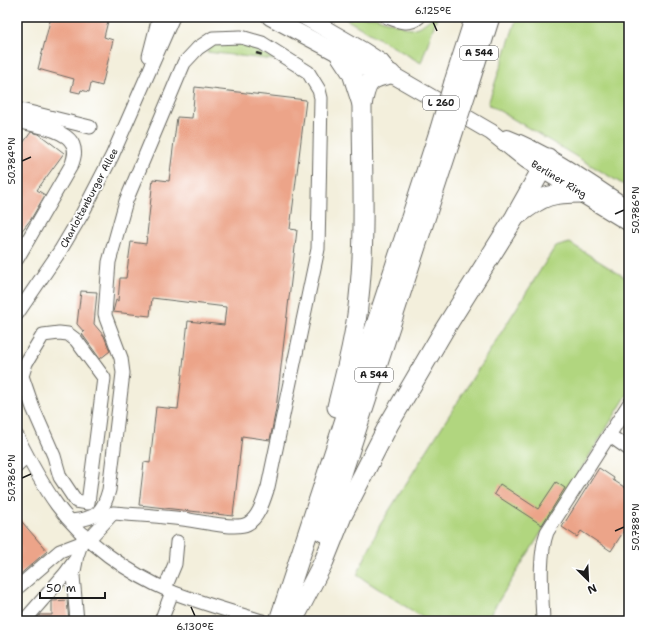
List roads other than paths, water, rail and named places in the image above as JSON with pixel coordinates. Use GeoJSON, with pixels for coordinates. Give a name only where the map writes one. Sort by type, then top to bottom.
{"type":"FeatureCollection","features":[{"type":"Feature","properties":{"kind":"highway","name":"A 544"},"geometry":{"type":"LineString","coordinates":[[289,615],[445,135],[460,86],[475,17]]}},
{"type":"Feature","properties":{"kind":"highway","name":"A 544"},"geometry":{"type":"LineString","coordinates":[[460,86],[490,17]]}},
{"type":"Feature","properties":{"kind":"highway"},"geometry":{"type":"LineString","coordinates":[[340,54],[352,73],[362,105]]}},
{"type":"Feature","properties":{"kind":"highway"},"geometry":{"type":"LineString","coordinates":[[322,489],[331,435],[350,352],[359,298],[362,257],[362,105],[365,88],[372,80],[380,76],[391,74]]}},
{"type":"Feature","properties":{"kind":"highway","name":"A 544"},"geometry":{"type":"LineString","coordinates":[[289,615],[322,489],[445,135]]}},
{"type":"Feature","properties":{"kind":"highway"},"geometry":{"type":"LineString","coordinates":[[289,615],[324,561],[342,516],[389,424],[444,330],[515,217],[545,163]]}},
{"type":"Feature","properties":{"kind":"highway"},"geometry":{"type":"LineString","coordinates":[[515,217],[536,201],[548,195],[561,193],[582,193]]}},
{"type":"Feature","properties":{"kind":"main road","name":"Berliner Ring"},"geometry":{"type":"LineString","coordinates":[[270,17],[373,72],[391,74]]}},
{"type":"Feature","properties":{"kind":"main road","name":"Berliner Ring"},"geometry":{"type":"LineString","coordinates":[[305,17],[381,62],[391,74],[491,132],[526,160],[545,163],[629,209]]}},
{"type":"Feature","properties":{"kind":"main road","name":"Berliner Ring"},"geometry":{"type":"LineString","coordinates":[[545,163],[582,193],[629,223]]}},
{"type":"Feature","properties":{"kind":"street"},"geometry":{"type":"LineString","coordinates":[[387,17],[400,22],[411,23],[419,17]]}},
{"type":"Feature","properties":{"kind":"street","name":"Charlottenburger Allee"},"geometry":{"type":"LineString","coordinates":[[17,314],[60,252],[82,214],[112,156],[170,18]]}},
{"type":"Feature","properties":{"kind":"street"},"geometry":{"type":"LineString","coordinates":[[17,588],[60,551],[84,539],[113,513],[182,519],[234,526],[246,524],[254,519],[262,504],[268,487],[318,249],[321,98],[308,72],[262,43],[241,37],[213,38],[198,48],[184,63],[126,201],[109,262],[105,316],[121,358],[123,373],[109,490],[105,504],[100,513],[83,520],[71,521]]}},
{"type":"Feature","properties":{"kind":"street"},"geometry":{"type":"LineString","coordinates":[[17,109],[90,127]]}},
{"type":"Feature","properties":{"kind":"street"},"geometry":{"type":"LineString","coordinates":[[17,121],[60,132],[68,138],[73,145],[75,154],[72,164],[17,259]]}},
{"type":"Feature","properties":{"kind":"street"},"geometry":{"type":"LineString","coordinates":[[68,334],[76,340],[104,378],[88,502],[76,501],[60,477],[56,465],[54,456],[33,408],[22,376],[26,363],[43,335],[68,334]]}},
{"type":"Feature","properties":{"kind":"street"},"geometry":{"type":"LineString","coordinates":[[543,621],[541,564],[544,540],[547,532],[629,404]]}},
{"type":"Feature","properties":{"kind":"street"},"geometry":{"type":"LineString","coordinates":[[609,435],[629,448]]}},
{"type":"Feature","properties":{"kind":"street"},"geometry":{"type":"LineString","coordinates":[[17,436],[38,476],[58,506],[84,539],[147,580],[169,590],[262,621]]}},
{"type":"Feature","properties":{"kind":"street"},"geometry":{"type":"LineString","coordinates":[[17,466],[27,457]]}},
{"type":"Feature","properties":{"kind":"street"},"geometry":{"type":"LineString","coordinates":[[38,476],[56,465]]}},
{"type":"Feature","properties":{"kind":"street"},"geometry":{"type":"LineString","coordinates":[[109,490],[113,513]]}},
{"type":"Feature","properties":{"kind":"street"},"geometry":{"type":"LineString","coordinates":[[58,506],[72,494]]}},
{"type":"Feature","properties":{"kind":"street"},"geometry":{"type":"LineString","coordinates":[[77,621],[73,576],[76,559],[84,539]]}},
{"type":"Feature","properties":{"kind":"street"},"geometry":{"type":"LineString","coordinates":[[161,621],[175,564],[177,542]]}},
{"type":"Feature","properties":{"kind":"street"},"geometry":{"type":"LineString","coordinates":[[24,621],[65,574],[76,559]]}},
{"type":"Feature","properties":{"kind":"railway"},"geometry":{"type":"LineString","coordinates":[[256,53],[263,55]]}}]}
